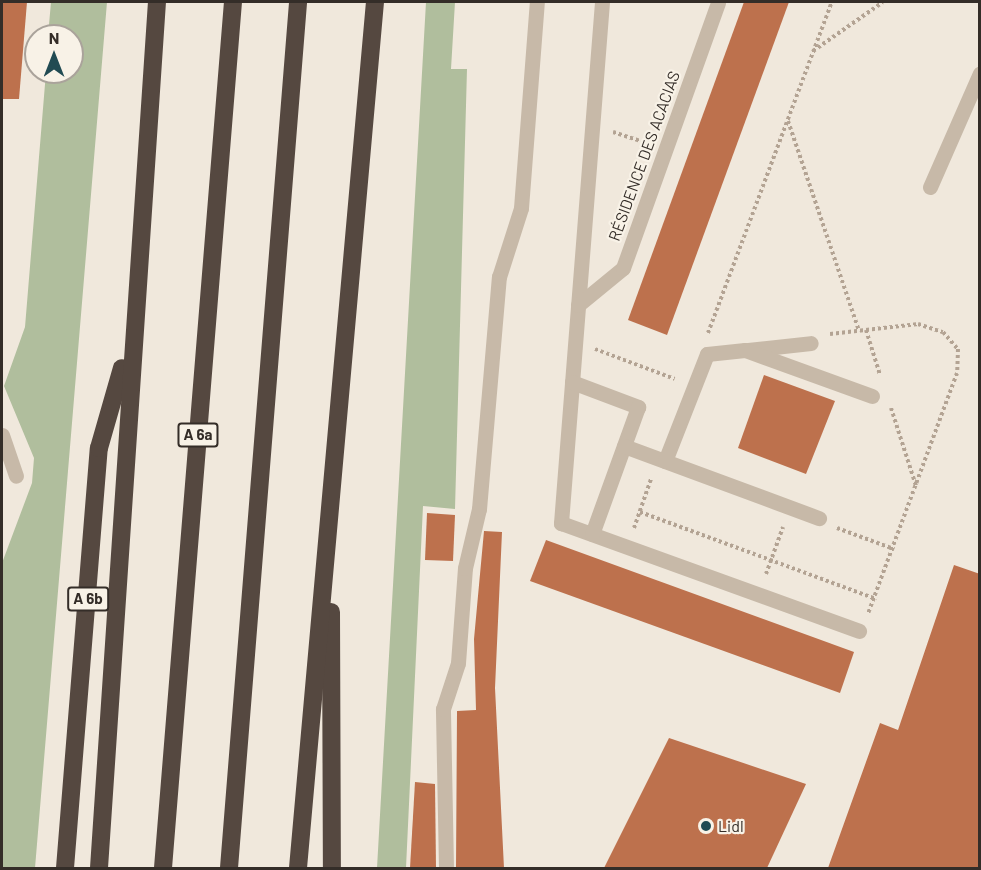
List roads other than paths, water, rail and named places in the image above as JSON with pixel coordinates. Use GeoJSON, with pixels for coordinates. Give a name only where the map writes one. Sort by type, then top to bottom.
{"type":"FeatureCollection","features":[{"type":"Feature","properties":{"kind":"highway","name":"A 6b"},"geometry":{"type":"LineString","coordinates":[[65,868],[99,448],[131,334],[157,2]]}},
{"type":"Feature","properties":{"kind":"highway","name":"A 6a"},"geometry":{"type":"LineString","coordinates":[[163,868],[233,2]]}},
{"type":"Feature","properties":{"kind":"highway"},"geometry":{"type":"LineString","coordinates":[[229,868],[298,2]]}},
{"type":"Feature","properties":{"kind":"highway"},"geometry":{"type":"LineString","coordinates":[[298,868],[375,2]]}},
{"type":"Feature","properties":{"kind":"highway"},"geometry":{"type":"LineString","coordinates":[[99,868],[131,334]]}},
{"type":"Feature","properties":{"kind":"highway"},"geometry":{"type":"LineString","coordinates":[[330,496],[332,868]]}},
{"type":"Feature","properties":{"kind":"street"},"geometry":{"type":"LineString","coordinates":[[446,868],[443,709],[458,663],[465,568],[479,509],[499,277],[521,208],[537,2]]}},
{"type":"Feature","properties":{"kind":"street","name":"RÉSIDENCE DES ACACIAS"},"geometry":{"type":"LineString","coordinates":[[602,2],[561,523],[859,630]]}},
{"type":"Feature","properties":{"kind":"street","name":"RÉSIDENCE DES ACACIAS"},"geometry":{"type":"LineString","coordinates":[[578,305],[623,268],[718,2]]}},
{"type":"Feature","properties":{"kind":"street"},"geometry":{"type":"LineString","coordinates":[[930,187],[980,73]]}},
{"type":"Feature","properties":{"kind":"street"},"geometry":{"type":"LineString","coordinates":[[662,460],[707,354],[811,343]]}},
{"type":"Feature","properties":{"kind":"street"},"geometry":{"type":"LineString","coordinates":[[745,350],[872,396]]}},
{"type":"Feature","properties":{"kind":"street"},"geometry":{"type":"LineString","coordinates":[[572,382],[638,407],[592,534]]}},
{"type":"Feature","properties":{"kind":"street"},"geometry":{"type":"LineString","coordinates":[[2,435],[16,476]]}},
{"type":"Feature","properties":{"kind":"street"},"geometry":{"type":"LineString","coordinates":[[624,446],[819,518]]}},
{"type":"Feature","properties":{"kind":"place","name":"Lidl"},"geometry":{"type":"Point","coordinates":[706,826]}}]}
